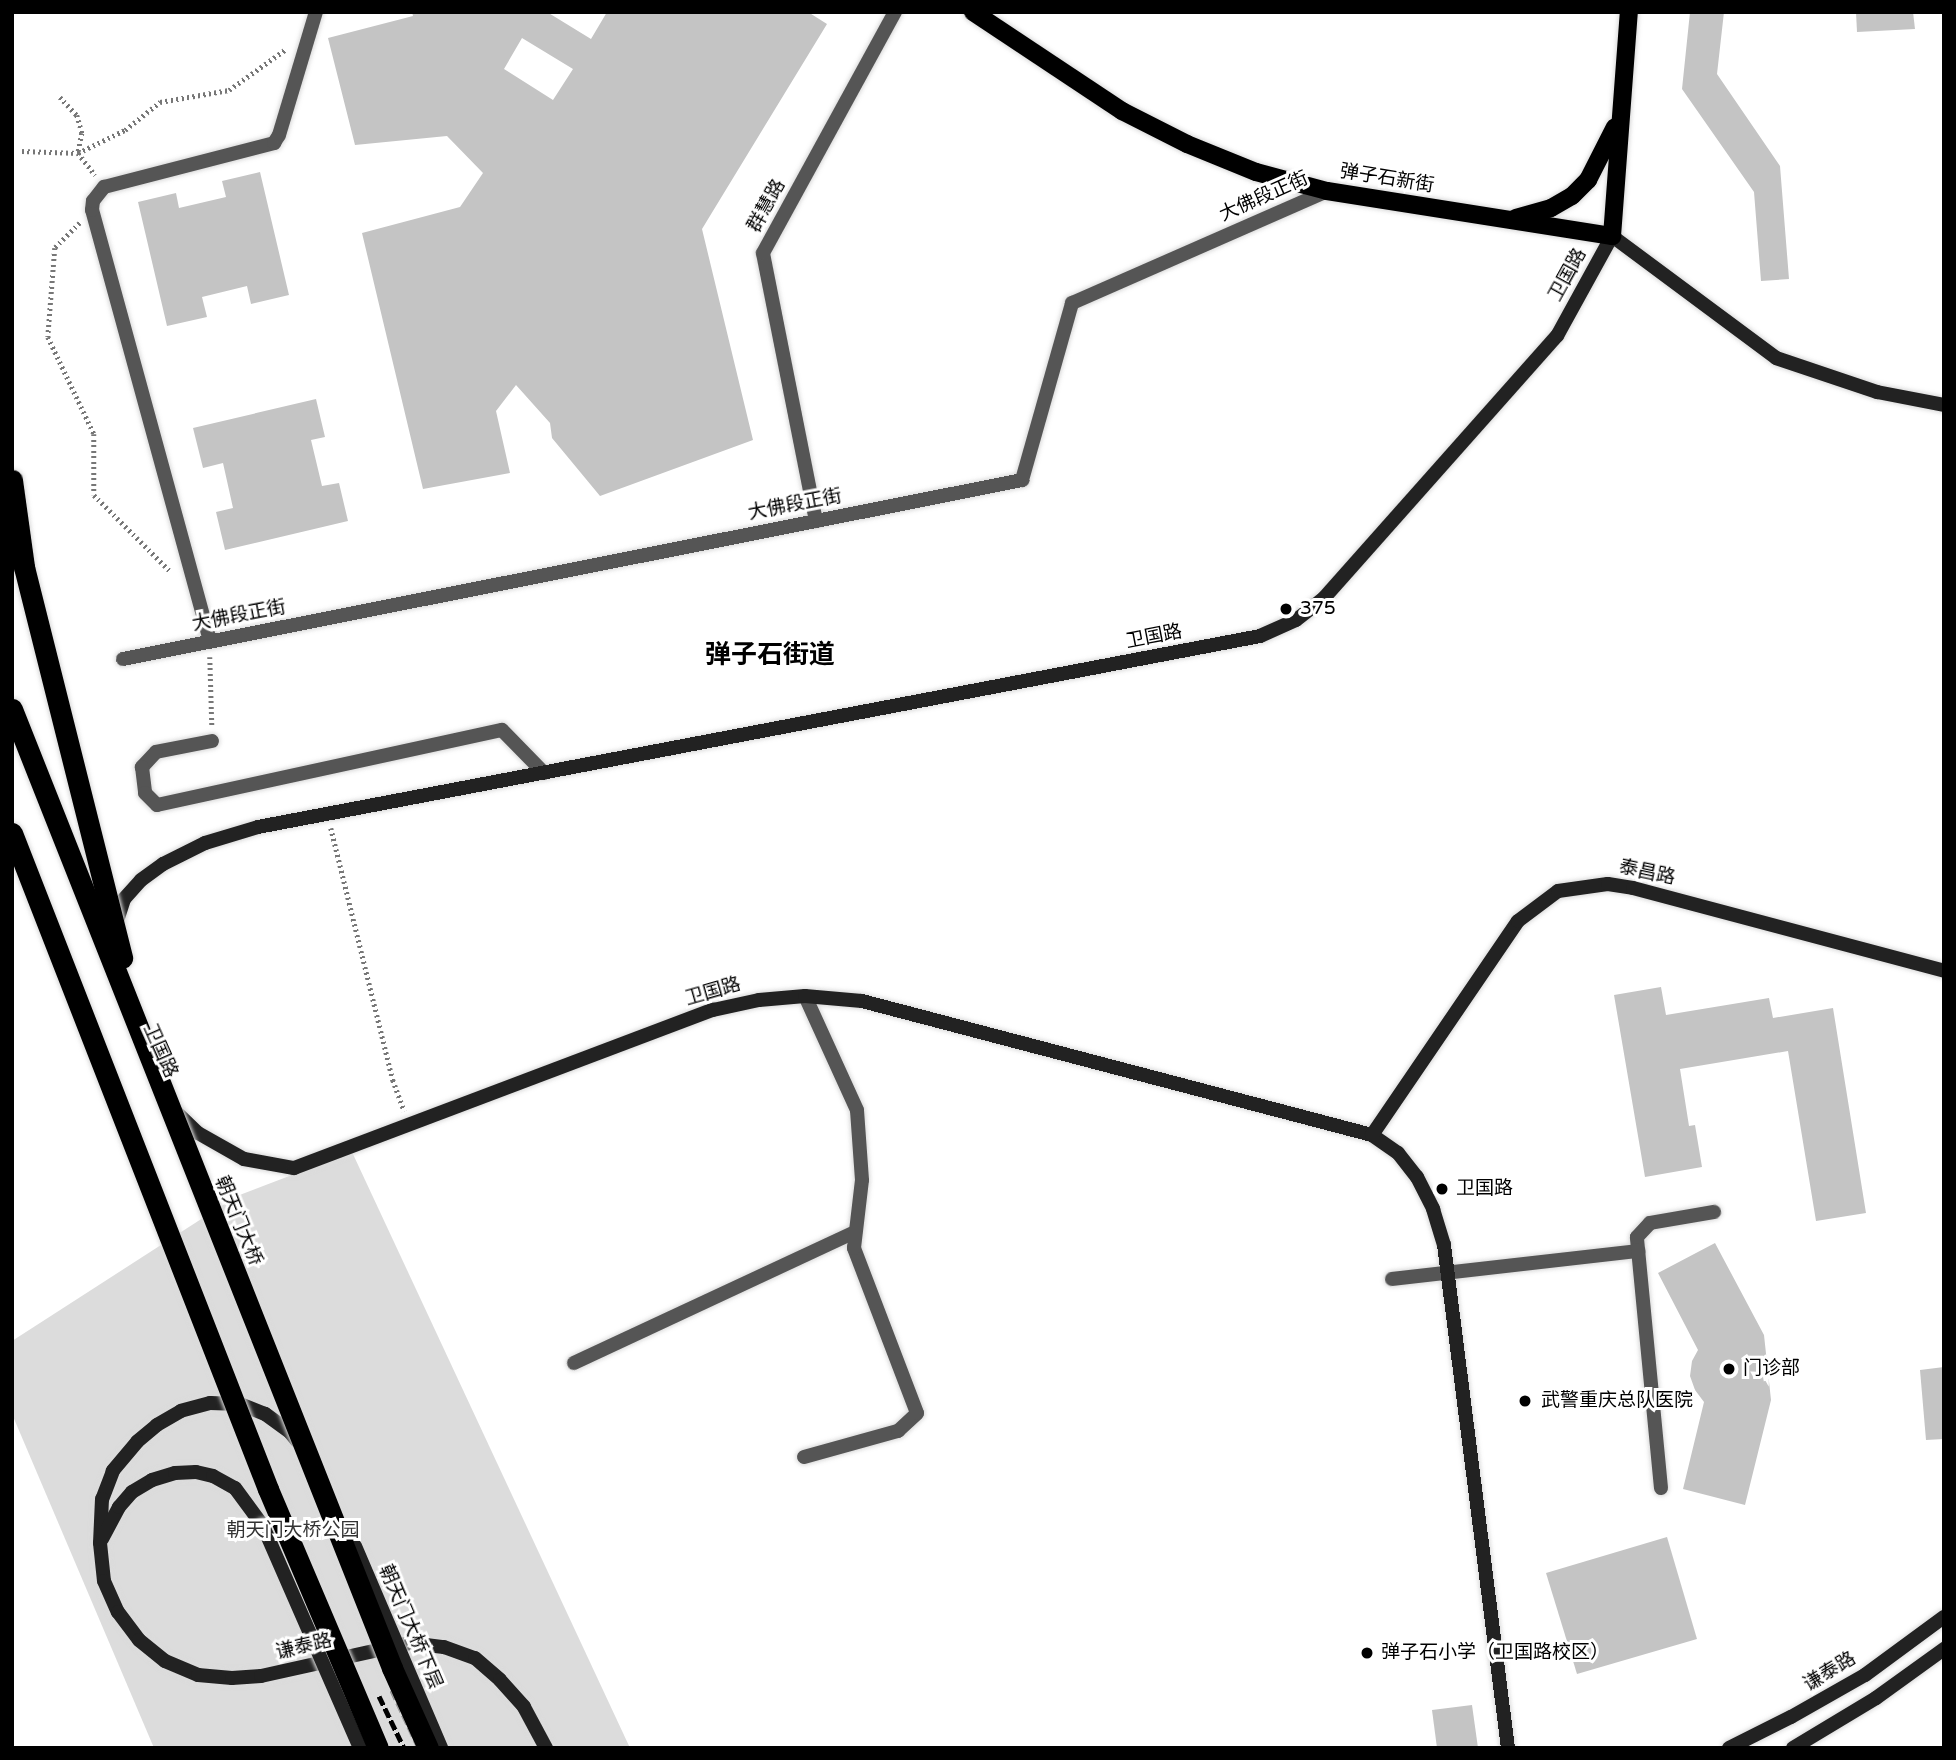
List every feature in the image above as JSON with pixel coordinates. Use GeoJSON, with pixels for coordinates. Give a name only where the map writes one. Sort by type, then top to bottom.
{"type":"FeatureCollection","features":[{"type":"Feature","properties":{"kind":"highway"},"geometry":{"type":"LineString","coordinates":[[12,480],[24,567],[71,765],[147,1055]]}},
{"type":"Feature","properties":{"kind":"highway","name":"朝天门大桥"},"geometry":{"type":"LineString","coordinates":[[12,709],[392,1668],[428,1748]]}},
{"type":"Feature","properties":{"kind":"highway"},"geometry":{"type":"LineString","coordinates":[[12,833],[268,1489],[378,1748]]}},
{"type":"Feature","properties":{"kind":"main road","name":"弹子石新街"},"geometry":{"type":"LineString","coordinates":[[974,12],[1122,111],[1176,139],[1256,172],[1326,191],[1612,236]]}},
{"type":"Feature","properties":{"kind":"main road"},"geometry":{"type":"LineString","coordinates":[[1612,236],[1629,12]]}},
{"type":"Feature","properties":{"kind":"main road"},"geometry":{"type":"LineString","coordinates":[[1509,220],[1551,208],[1572,196],[1588,180],[1601,160],[1621,115]]}},
{"type":"Feature","properties":{"kind":"street"},"geometry":{"type":"LineString","coordinates":[[210,641],[92,210],[97,193],[104,187],[274,143],[279,135],[316,12]]}},
{"type":"Feature","properties":{"kind":"street","name":"群慧路"},"geometry":{"type":"LineString","coordinates":[[816,521],[763,253],[895,12]]}},
{"type":"Feature","properties":{"kind":"street","name":"大佛段正街"},"geometry":{"type":"LineString","coordinates":[[122,659],[1022,480],[1072,303],[1326,191]]}},
{"type":"Feature","properties":{"kind":"street"},"geometry":{"type":"LineString","coordinates":[[1612,236],[1776,358],[1877,392],[1944,405]]}},
{"type":"Feature","properties":{"kind":"street","name":"卫国路"},"geometry":{"type":"LineString","coordinates":[[1508,1748],[1444,1245],[1433,1209],[1417,1177],[1398,1153],[1372,1135],[862,1001],[805,996],[759,1000],[713,1010],[294,1168],[244,1159],[198,1133],[159,1096],[138,1055],[121,1009],[109,945],[124,899],[141,880],[163,864],[205,843],[258,827],[1260,636],[1296,620],[1324,598],[1556,336],[1612,236]]}},
{"type":"Feature","properties":{"kind":"street"},"geometry":{"type":"LineString","coordinates":[[212,741],[156,752],[142,767],[145,793],[157,804],[502,730],[544,772]]}},
{"type":"Feature","properties":{"kind":"street","name":"泰昌路"},"geometry":{"type":"LineString","coordinates":[[1372,1135],[1518,921],[1558,891],[1608,884],[1633,888],[1944,971]]}},
{"type":"Feature","properties":{"kind":"street"},"geometry":{"type":"LineString","coordinates":[[804,1457],[898,1431],[917,1413],[853,1248],[862,1180],[857,1110],[805,996]]}},
{"type":"Feature","properties":{"kind":"street"},"geometry":{"type":"LineString","coordinates":[[1661,1488],[1637,1237],[1650,1223],[1714,1212]]}},
{"type":"Feature","properties":{"kind":"street"},"geometry":{"type":"LineString","coordinates":[[574,1363],[855,1233]]}},
{"type":"Feature","properties":{"kind":"street"},"geometry":{"type":"LineString","coordinates":[[1392,1279],[1638,1251]]}},
{"type":"Feature","properties":{"kind":"street","name":"谦泰路"},"geometry":{"type":"LineString","coordinates":[[328,1481],[290,1432],[265,1414],[240,1404],[200,1405],[181,1411],[157,1424],[137,1442],[113,1471],[102,1500],[100,1543],[104,1581],[118,1612],[138,1640],[165,1661],[198,1675],[232,1678],[261,1676],[410,1643],[444,1647],[475,1658],[500,1680],[524,1707],[546,1748]]}},
{"type":"Feature","properties":{"kind":"street"},"geometry":{"type":"LineString","coordinates":[[100,1543],[119,1507],[132,1492],[152,1480],[175,1473],[213,1476],[235,1488],[263,1526],[360,1748]]}},
{"type":"Feature","properties":{"kind":"street","name":"朝天门大桥下层"},"geometry":{"type":"LineString","coordinates":[[328,1481],[441,1748]]}},
{"type":"Feature","properties":{"kind":"street","name":"谦泰路"},"geometry":{"type":"LineString","coordinates":[[1728,1748],[1791,1717],[1865,1675],[1944,1617]]}},
{"type":"Feature","properties":{"kind":"street"},"geometry":{"type":"LineString","coordinates":[[1793,1748],[1876,1698],[1944,1649]]}},
{"type":"Feature","properties":{"kind":"path"},"geometry":{"type":"LineString","coordinates":[[22,151],[78,153],[125,130],[160,102],[229,90],[310,33]]}},
{"type":"Feature","properties":{"kind":"path"},"geometry":{"type":"LineString","coordinates":[[60,97],[78,115],[82,133],[78,153],[104,187]]}},
{"type":"Feature","properties":{"kind":"path"},"geometry":{"type":"LineString","coordinates":[[92,210],[55,248],[48,337],[94,434],[94,495],[199,599]]}},
{"type":"Feature","properties":{"kind":"path"},"geometry":{"type":"LineString","coordinates":[[210,641],[212,741]]}},
{"type":"Feature","properties":{"kind":"path"},"geometry":{"type":"LineString","coordinates":[[328,814],[344,890],[383,1042],[409,1124]]}},
{"type":"Feature","properties":{"kind":"green space","name":"朝天门大桥公园"},"geometry":{"type":"Polygon","coordinates":[[[352,1152],[630,1748],[154,1748],[12,1414],[12,1341],[237,1196],[352,1152]]]}},
{"type":"Feature","properties":{"kind":"building"},"geometry":{"type":"Polygon","coordinates":[[[412,12],[547,12],[591,39],[607,12],[808,12],[827,24],[702,229],[753,440],[600,496],[552,438],[550,423],[516,385],[496,411],[510,473],[423,489],[362,233],[460,207],[483,173],[447,136],[355,145],[328,38],[413,16],[412,12]],[[522,38],[504,69],[553,100],[573,69],[522,38]]]}},
{"type":"Feature","properties":{"kind":"building"},"geometry":{"type":"Polygon","coordinates":[[[1690,12],[1724,12],[1717,74],[1780,166],[1789,279],[1761,281],[1754,192],[1682,89],[1690,12]]]}},
{"type":"Feature","properties":{"kind":"building"},"geometry":{"type":"Polygon","coordinates":[[[1856,12],[1913,12],[1915,29],[1857,32],[1856,12]]]}},
{"type":"Feature","properties":{"kind":"building"},"geometry":{"type":"Polygon","coordinates":[[[260,172],[289,295],[251,304],[247,286],[202,297],[207,317],[167,326],[138,202],[176,193],[179,208],[226,197],[222,181],[260,172]]]}},
{"type":"Feature","properties":{"kind":"building"},"geometry":{"type":"Polygon","coordinates":[[[316,399],[325,437],[311,440],[322,486],[339,483],[348,521],[225,550],[216,512],[233,508],[223,463],[203,468],[193,428],[316,399]]]}},
{"type":"Feature","properties":{"kind":"building"},"geometry":{"type":"Polygon","coordinates":[[[1661,987],[1666,1015],[1769,998],[1773,1018],[1833,1008],[1866,1213],[1816,1221],[1788,1051],[1680,1069],[1689,1126],[1695,1125],[1702,1167],[1645,1177],[1614,995],[1661,987]]]}},
{"type":"Feature","properties":{"kind":"building","name":"门诊部"},"geometry":{"type":"Polygon","coordinates":[[[1715,1243],[1764,1335],[1771,1400],[1745,1505],[1683,1489],[1704,1402],[1695,1390],[1690,1376],[1692,1361],[1698,1350],[1658,1273],[1715,1243]]]}},
{"type":"Feature","properties":{"kind":"building"},"geometry":{"type":"Polygon","coordinates":[[[1944,1367],[1944,1439],[1926,1440],[1920,1370],[1944,1367]]]}},
{"type":"Feature","properties":{"kind":"building"},"geometry":{"type":"Polygon","coordinates":[[[1667,1537],[1697,1639],[1577,1674],[1546,1573],[1667,1537]]]}},
{"type":"Feature","properties":{"kind":"building"},"geometry":{"type":"Polygon","coordinates":[[[1472,1705],[1478,1748],[1437,1748],[1432,1710],[1472,1705]]]}},
{"type":"Feature","properties":{"kind":"railway"},"geometry":{"type":"LineString","coordinates":[[392,1690],[419,1748]]}},
{"type":"Feature","properties":{"kind":"railway"},"geometry":{"type":"LineString","coordinates":[[379,1696],[404,1748]]}},
{"type":"Feature","properties":{"kind":"place","name":"375"},"geometry":{"type":"Point","coordinates":[1286,609]}},
{"type":"Feature","properties":{"kind":"place","name":"卫国路"},"geometry":{"type":"Point","coordinates":[1442,1189]}},
{"type":"Feature","properties":{"kind":"place","name":"门诊部"},"geometry":{"type":"Point","coordinates":[1729,1369]}},
{"type":"Feature","properties":{"kind":"place","name":"武警重庆总队医院"},"geometry":{"type":"Point","coordinates":[1525,1401]}},
{"type":"Feature","properties":{"kind":"place","name":"弹子石小学（卫国路校区）"},"geometry":{"type":"Point","coordinates":[1367,1653]}},
{"type":"Feature","properties":{"kind":"district","name":"弹子石街道"},"geometry":{"type":"Point","coordinates":[770,655]}}]}
